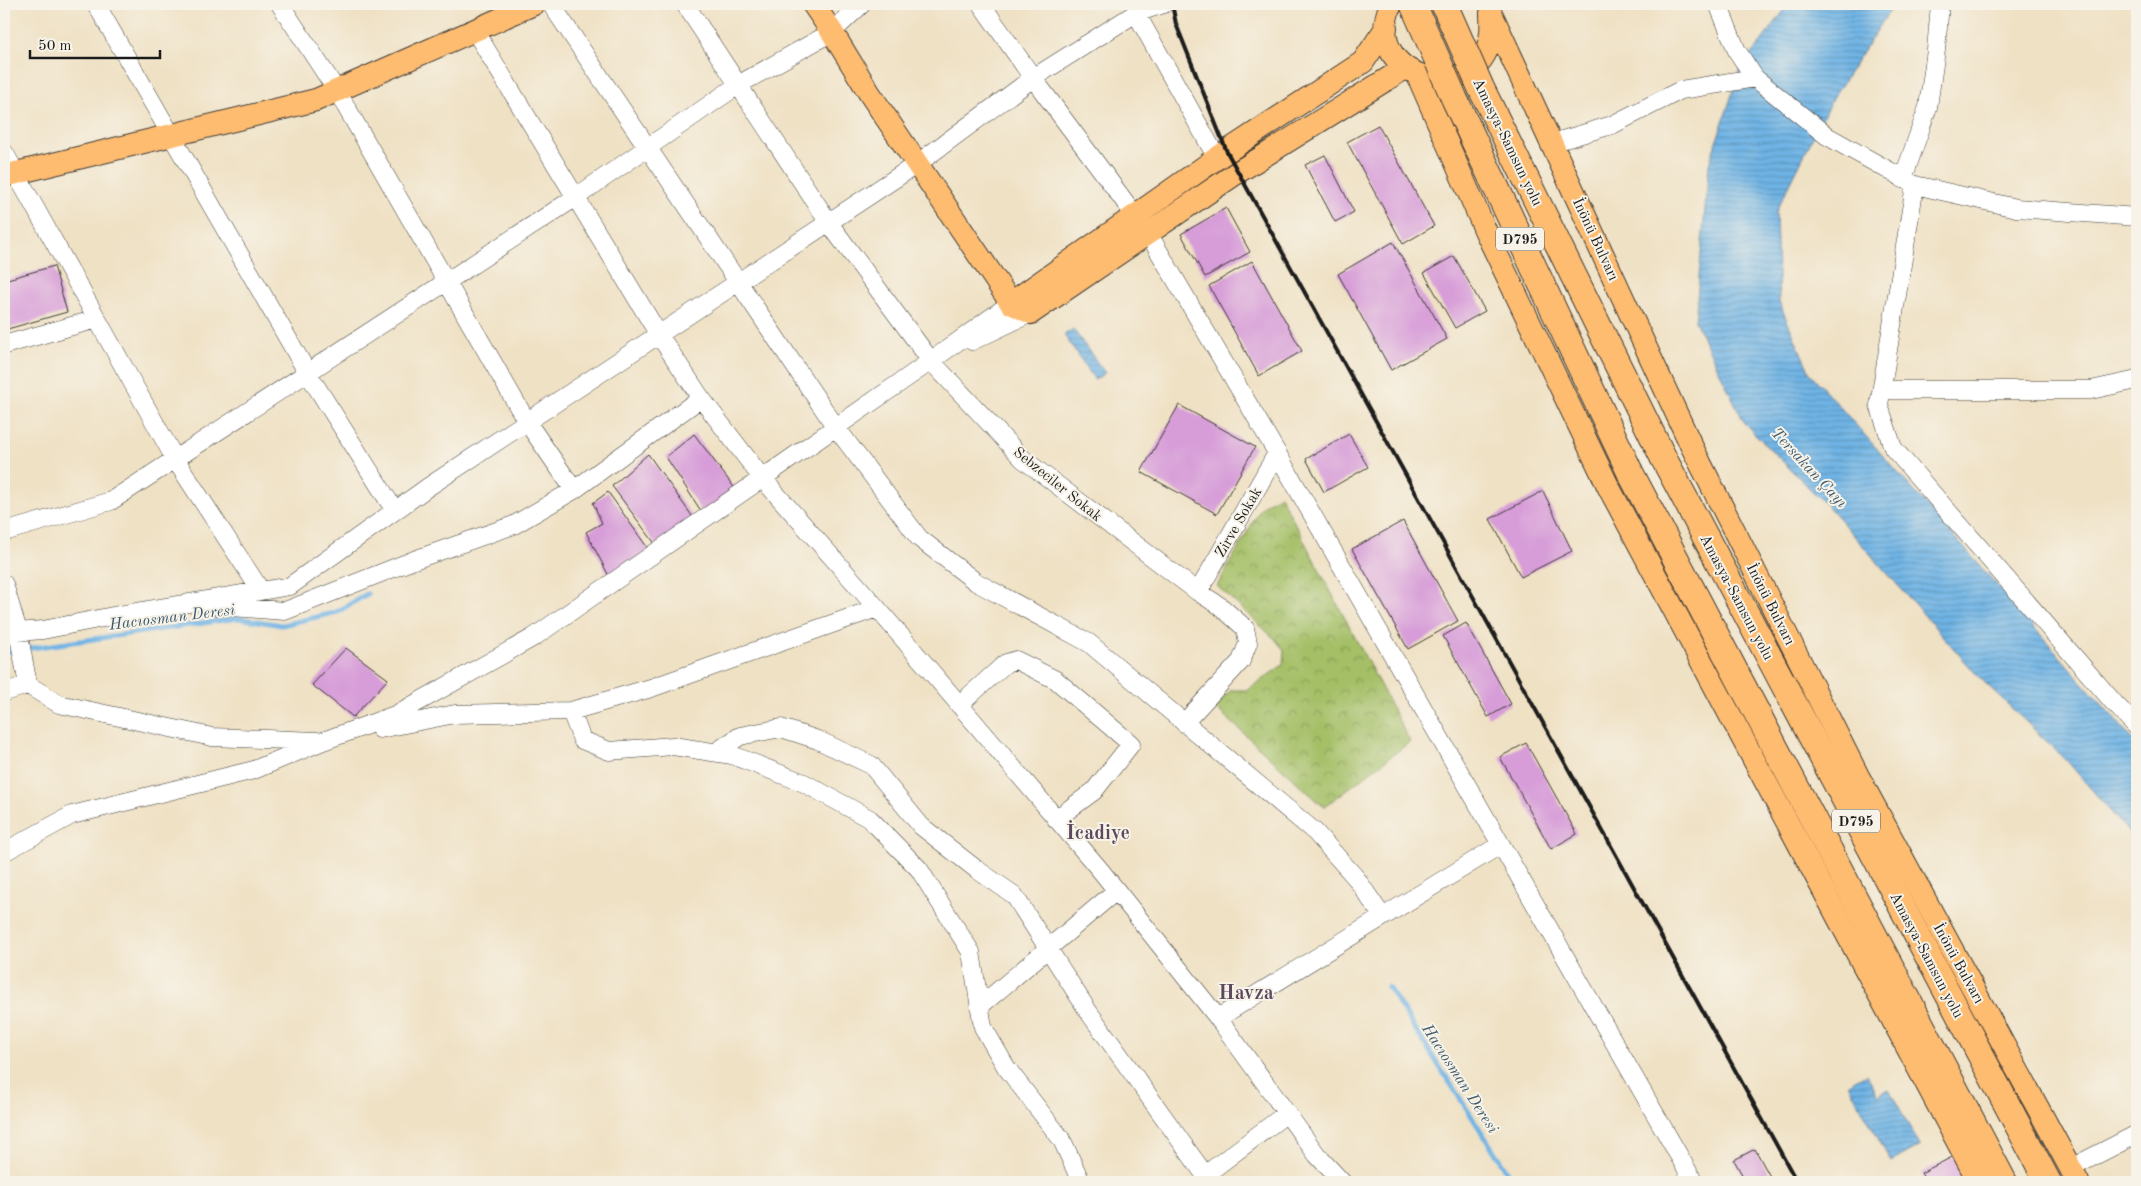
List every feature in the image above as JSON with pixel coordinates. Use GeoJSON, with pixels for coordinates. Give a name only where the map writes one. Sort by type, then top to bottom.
{"type":"FeatureCollection","features":[{"type":"Feature","properties":{"kind":"highway","name":"Amasya-Samsun yolu"},"geometry":{"type":"LineString","coordinates":[[1413,4],[1455,100],[1630,472],[2004,1182]]}},
{"type":"Feature","properties":{"kind":"highway","name":"Amasya-Samsun yolu"},"geometry":{"type":"LineString","coordinates":[[1444,4],[1481,88],[1664,459],[2048,1182]]}},
{"type":"Feature","properties":{"kind":"main road"},"geometry":{"type":"LineString","coordinates":[[10,174],[316,100],[534,4]]}},
{"type":"Feature","properties":{"kind":"main road"},"geometry":{"type":"LineString","coordinates":[[813,4],[870,94],[1011,303],[1032,313],[1238,172],[1412,72]]}},
{"type":"Feature","properties":{"kind":"main road"},"geometry":{"type":"LineString","coordinates":[[1387,12],[1388,43],[1395,57],[1412,72],[1435,80],[1451,78],[1467,72],[1480,61],[1489,46],[1493,30],[1489,8]]}},
{"type":"Feature","properties":{"kind":"main road","name":"İnönü Bulvarı"},"geometry":{"type":"LineString","coordinates":[[1489,8],[1691,444],[1858,776],[2075,1175]]}},
{"type":"Feature","properties":{"kind":"main road"},"geometry":{"type":"LineString","coordinates":[[1011,303],[1217,158],[1363,62],[1387,12]]}},
{"type":"Feature","properties":{"kind":"main road"},"geometry":{"type":"LineString","coordinates":[[1412,72],[1486,232],[1609,488],[1978,1182]]}},
{"type":"Feature","properties":{"kind":"street"},"geometry":{"type":"LineString","coordinates":[[96,4],[307,372],[395,511]]}},
{"type":"Feature","properties":{"kind":"street"},"geometry":{"type":"LineString","coordinates":[[280,4],[336,91],[527,422],[574,490]]}},
{"type":"Feature","properties":{"kind":"street"},"geometry":{"type":"LineString","coordinates":[[551,4],[740,282],[835,426],[919,538],[976,582],[1089,643],[1315,832],[1356,878],[1382,916]]}},
{"type":"Feature","properties":{"kind":"street","name":"Sebzeciler Sokak"},"geometry":{"type":"LineString","coordinates":[[685,4],[829,223],[931,361],[1023,459],[1198,592],[1220,606],[1245,628],[1248,643],[1241,661],[1184,723]]}},
{"type":"Feature","properties":{"kind":"street"},"geometry":{"type":"LineString","coordinates":[[4,532],[111,501],[576,197],[738,85],[832,32],[862,4]]}},
{"type":"Feature","properties":{"kind":"street"},"geometry":{"type":"LineString","coordinates":[[982,4],[1033,78],[1148,233],[1277,453],[1694,1182]]}},
{"type":"Feature","properties":{"kind":"street"},"geometry":{"type":"LineString","coordinates":[[14,634],[290,586],[395,511],[527,422],[917,164],[1033,78],[1136,13],[1164,4]]}},
{"type":"Feature","properties":{"kind":"street"},"geometry":{"type":"LineString","coordinates":[[1718,4],[1737,51],[1755,78],[1827,136],[1909,182],[2016,208],[2137,217]]}},
{"type":"Feature","properties":{"kind":"street"},"geometry":{"type":"LineString","coordinates":[[1940,4],[1928,107],[1909,182],[1879,406],[1893,448],[2137,727]]}},
{"type":"Feature","properties":{"kind":"street"},"geometry":{"type":"LineString","coordinates":[[1136,13],[1217,158]]}},
{"type":"Feature","properties":{"kind":"street"},"geometry":{"type":"LineString","coordinates":[[475,31],[659,335],[701,398],[762,478],[877,608],[1116,891],[1218,1018],[1317,1155],[1342,1182]]}},
{"type":"Feature","properties":{"kind":"street"},"geometry":{"type":"LineString","coordinates":[[1552,143],[1612,125],[1681,90],[1755,78]]}},
{"type":"Feature","properties":{"kind":"street"},"geometry":{"type":"LineString","coordinates":[[4,152],[10,174],[97,319],[175,459],[261,591]]}},
{"type":"Feature","properties":{"kind":"street"},"geometry":{"type":"LineString","coordinates":[[4,852],[72,815],[254,770],[395,714],[534,637],[931,361],[1011,303]]}},
{"type":"Feature","properties":{"kind":"street"},"geometry":{"type":"LineString","coordinates":[[931,361],[1032,313]]}},
{"type":"Feature","properties":{"kind":"street"},"geometry":{"type":"LineString","coordinates":[[4,345],[97,319]]}},
{"type":"Feature","properties":{"kind":"street"},"geometry":{"type":"LineString","coordinates":[[1882,390],[2090,390],[2137,380]]}},
{"type":"Feature","properties":{"kind":"street"},"geometry":{"type":"LineString","coordinates":[[190,604],[285,611],[414,560],[514,525],[574,490],[701,398]]}},
{"type":"Feature","properties":{"kind":"street","name":"Zirve Sokak"},"geometry":{"type":"LineString","coordinates":[[1198,592],[1277,453]]}},
{"type":"Feature","properties":{"kind":"street"},"geometry":{"type":"LineString","coordinates":[[4,584],[14,634],[23,661],[28,685],[59,704],[212,737],[323,741],[455,714],[571,711],[651,688],[877,608]]}},
{"type":"Feature","properties":{"kind":"street"},"geometry":{"type":"LineString","coordinates":[[959,705],[1006,663],[1016,660],[1056,680],[1131,744],[1094,791],[1056,819]]}},
{"type":"Feature","properties":{"kind":"street"},"geometry":{"type":"LineString","coordinates":[[4,692],[28,685]]}},
{"type":"Feature","properties":{"kind":"street"},"geometry":{"type":"LineString","coordinates":[[571,711],[582,740],[610,751],[673,746],[732,755],[804,783],[870,819],[919,869],[971,952],[983,1027],[1006,1067],[1062,1140],[1081,1182]]}},
{"type":"Feature","properties":{"kind":"street"},"geometry":{"type":"LineString","coordinates":[[716,752],[740,736],[781,728],[818,740],[870,765],[921,826],[1014,896],[1088,1010],[1207,1179],[1287,1113]]}},
{"type":"Feature","properties":{"kind":"street"},"geometry":{"type":"LineString","coordinates":[[1218,1018],[1500,845]]}},
{"type":"Feature","properties":{"kind":"street"},"geometry":{"type":"LineString","coordinates":[[979,1007],[1116,891]]}},
{"type":"Feature","properties":{"kind":"street"},"geometry":{"type":"LineString","coordinates":[[2075,1175],[2137,1134]]}},
{"type":"Feature","properties":{"kind":"green space"},"geometry":{"type":"Polygon","coordinates":[[[1280,495],[1410,742],[1324,807],[1215,707],[1231,690],[1247,690],[1283,665],[1284,650],[1275,639],[1217,586],[1262,506],[1280,495]]]}},
{"type":"Feature","properties":{"kind":"water","name":"Tersakan Çayı"},"geometry":{"type":"Polygon","coordinates":[[[1789,4],[1894,4],[1831,101],[1776,212],[1779,302],[1810,373],[2137,744],[2137,842],[2067,761],[1978,676],[1833,512],[1745,424],[1695,321],[1709,164],[1740,70],[1789,4]]]}},
{"type":"Feature","properties":{"kind":"water"},"geometry":{"type":"Polygon","coordinates":[[[1073,329],[1105,373],[1095,380],[1064,335],[1073,329]]]}},
{"type":"Feature","properties":{"kind":"water"},"geometry":{"type":"Polygon","coordinates":[[[1866,1074],[1878,1095],[1889,1089],[1920,1146],[1891,1162],[1848,1084],[1866,1074]]]}},
{"type":"Feature","properties":{"kind":"building"},"geometry":{"type":"Polygon","coordinates":[[[1378,125],[1434,226],[1403,244],[1347,142],[1378,125]]]}},
{"type":"Feature","properties":{"kind":"building"},"geometry":{"type":"Polygon","coordinates":[[[1325,155],[1354,212],[1335,222],[1305,165],[1325,155]]]}},
{"type":"Feature","properties":{"kind":"building"},"geometry":{"type":"Polygon","coordinates":[[[1226,208],[1250,252],[1205,277],[1181,234],[1226,208]]]}},
{"type":"Feature","properties":{"kind":"building"},"geometry":{"type":"Polygon","coordinates":[[[1393,242],[1447,339],[1391,370],[1338,274],[1393,242]]]}},
{"type":"Feature","properties":{"kind":"building"},"geometry":{"type":"Polygon","coordinates":[[[1454,256],[1485,311],[1455,328],[1424,273],[1454,256]]]}},
{"type":"Feature","properties":{"kind":"building"},"geometry":{"type":"Polygon","coordinates":[[[1252,261],[1302,351],[1259,376],[1209,286],[1252,261]]]}},
{"type":"Feature","properties":{"kind":"building"},"geometry":{"type":"Polygon","coordinates":[[[54,266],[67,312],[4,330],[4,280],[54,266]]]}},
{"type":"Feature","properties":{"kind":"building"},"geometry":{"type":"Polygon","coordinates":[[[1179,405],[1255,447],[1217,514],[1141,472],[1179,405]]]}},
{"type":"Feature","properties":{"kind":"building"},"geometry":{"type":"Polygon","coordinates":[[[694,434],[739,494],[705,517],[666,457],[694,434]]]}},
{"type":"Feature","properties":{"kind":"building"},"geometry":{"type":"Polygon","coordinates":[[[1349,434],[1368,467],[1324,492],[1306,459],[1349,434]]]}},
{"type":"Feature","properties":{"kind":"building"},"geometry":{"type":"Polygon","coordinates":[[[648,454],[697,523],[659,549],[612,486],[648,454]]]}},
{"type":"Feature","properties":{"kind":"building"},"geometry":{"type":"Polygon","coordinates":[[[1543,491],[1572,551],[1521,577],[1490,519],[1543,491]]]}},
{"type":"Feature","properties":{"kind":"building"},"geometry":{"type":"Polygon","coordinates":[[[608,492],[652,554],[611,580],[586,532],[602,523],[593,503],[608,492]]]}},
{"type":"Feature","properties":{"kind":"building"},"geometry":{"type":"Polygon","coordinates":[[[1403,521],[1458,621],[1408,649],[1352,549],[1403,521]]]}},
{"type":"Feature","properties":{"kind":"building"},"geometry":{"type":"Polygon","coordinates":[[[1466,623],[1511,704],[1488,717],[1443,636],[1466,623]]]}},
{"type":"Feature","properties":{"kind":"building"},"geometry":{"type":"Polygon","coordinates":[[[346,648],[388,679],[353,717],[312,685],[346,648]]]}},
{"type":"Feature","properties":{"kind":"building"},"geometry":{"type":"Polygon","coordinates":[[[1526,743],[1577,834],[1551,849],[1500,757],[1526,743]]]}},
{"type":"Feature","properties":{"kind":"building"},"geometry":{"type":"Polygon","coordinates":[[[1755,1149],[1773,1182],[1746,1182],[1734,1160],[1755,1149]]]}},
{"type":"Feature","properties":{"kind":"building"},"geometry":{"type":"Polygon","coordinates":[[[1954,1156],[1967,1182],[1926,1182],[1921,1173],[1954,1156]]]}},
{"type":"Feature","properties":{"kind":"waterway","name":"Hacıosman Deresi"},"geometry":{"type":"LineString","coordinates":[[4,652],[238,618],[282,625],[337,612],[367,594]]}},
{"type":"Feature","properties":{"kind":"waterway","name":"Hacıosman Deresi"},"geometry":{"type":"LineString","coordinates":[[1388,987],[1514,1182]]}},
{"type":"Feature","properties":{"kind":"railway"},"geometry":{"type":"LineString","coordinates":[[1172,4],[1176,24],[1227,152],[1797,1182]]}},
{"type":"Feature","properties":{"kind":"district","name":"İcadiye"},"geometry":{"type":"Point","coordinates":[1098,832]}},
{"type":"Feature","properties":{"kind":"district","name":"Havza"},"geometry":{"type":"Point","coordinates":[1246,992]}}]}
